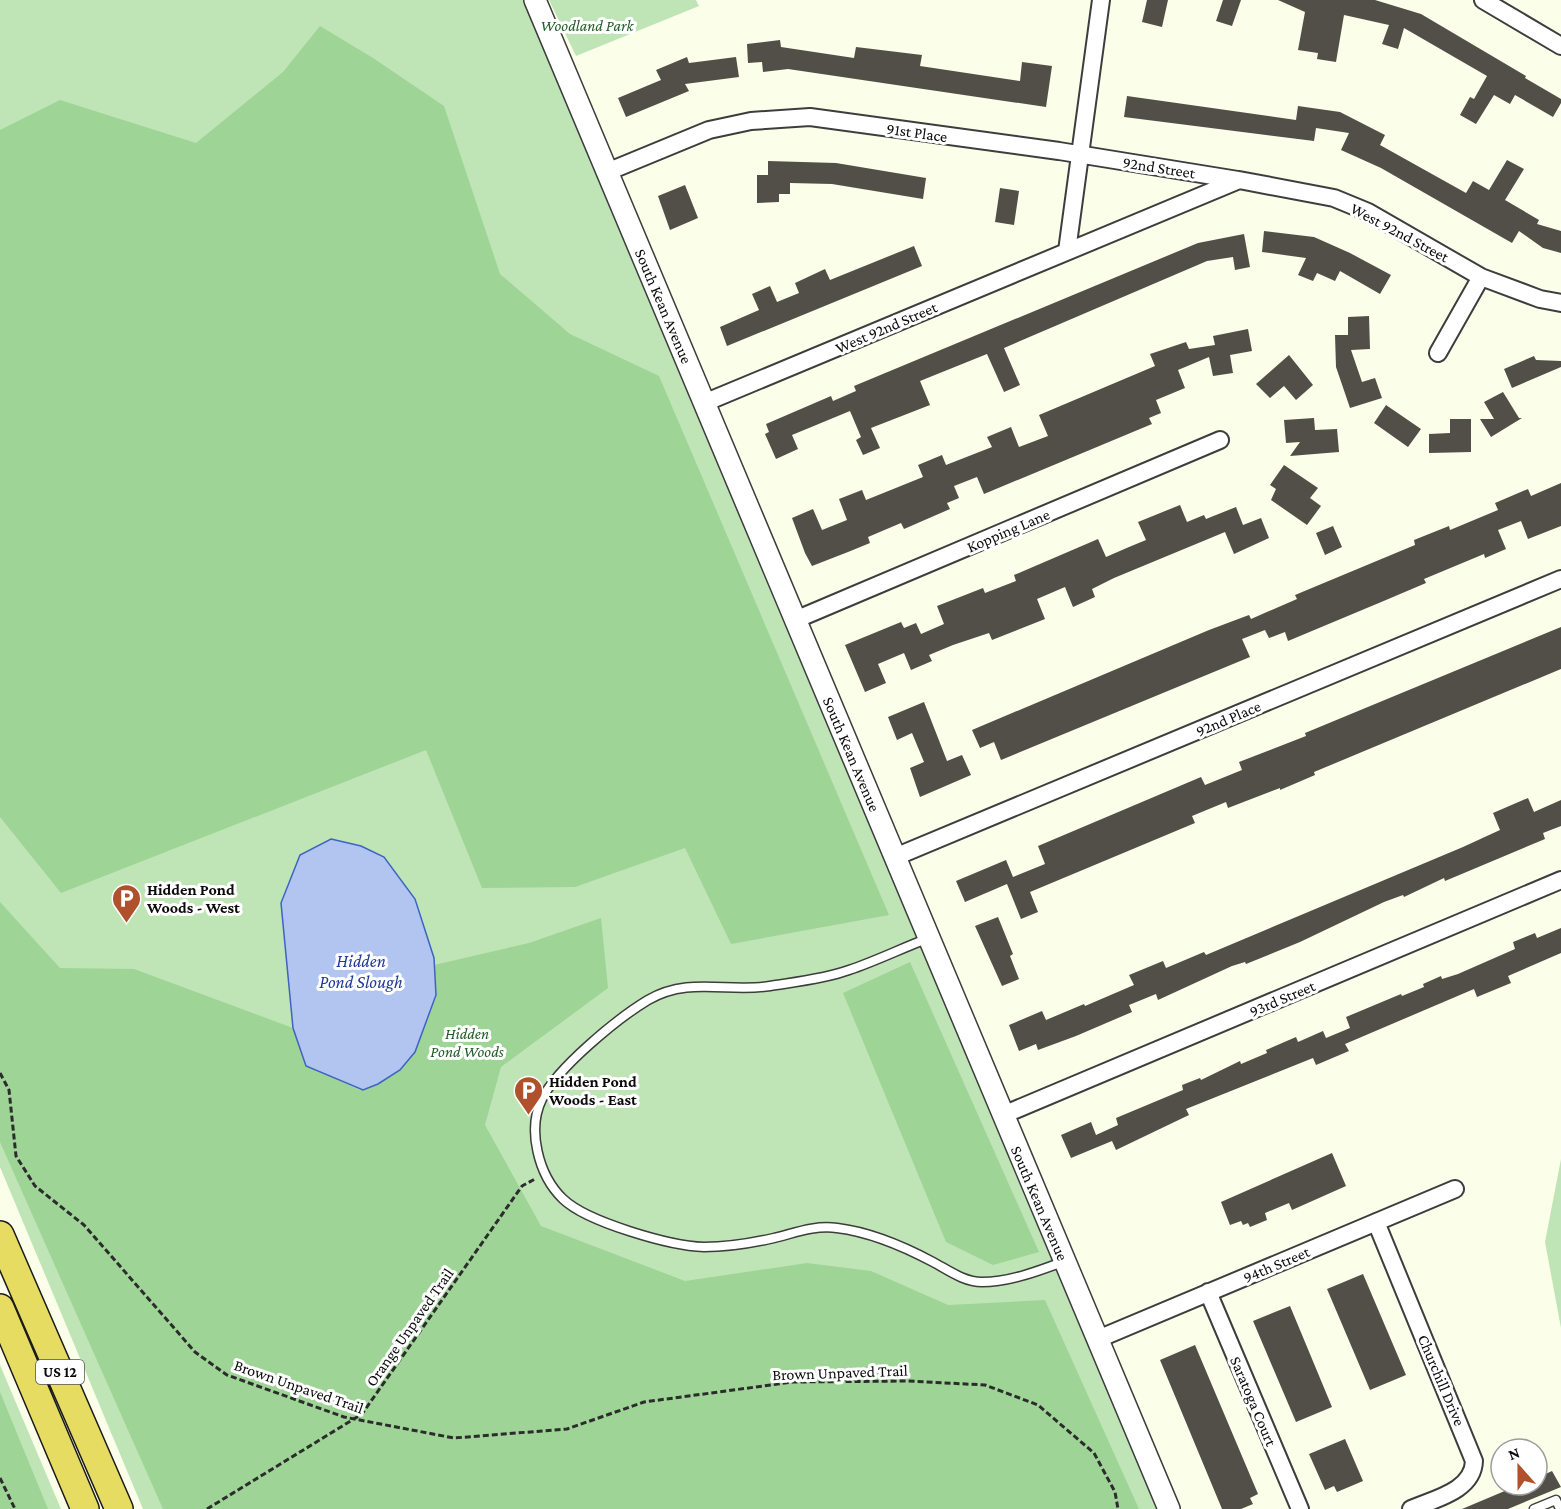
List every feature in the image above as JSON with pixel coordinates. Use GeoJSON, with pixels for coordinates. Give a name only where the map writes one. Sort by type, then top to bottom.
{"type":"FeatureCollection","features":[{"type":"Feature","properties":{"kind":"highway","name":"US 12"},"geometry":{"type":"LineString","coordinates":[[0,1235],[119,1509]]}},
{"type":"Feature","properties":{"kind":"highway","name":"US 12"},"geometry":{"type":"LineString","coordinates":[[0,1308],[85,1509]]}},
{"type":"Feature","properties":{"kind":"street","name":"South Kean Avenue"},"geometry":{"type":"LineString","coordinates":[[535,0],[1169,1509]]}},
{"type":"Feature","properties":{"kind":"street"},"geometry":{"type":"LineString","coordinates":[[1067,251],[1078,155],[1101,0]]}},
{"type":"Feature","properties":{"kind":"street"},"geometry":{"type":"LineString","coordinates":[[1483,0],[1561,46]]}},
{"type":"Feature","properties":{"kind":"street","name":"91st Place"},"geometry":{"type":"LineString","coordinates":[[607,172],[709,130],[751,121],[810,117],[1078,155]]}},
{"type":"Feature","properties":{"kind":"street","name":"92nd Street"},"geometry":{"type":"LineString","coordinates":[[1078,155],[1239,180]]}},
{"type":"Feature","properties":{"kind":"street","name":"West 92nd Street"},"geometry":{"type":"LineString","coordinates":[[705,403],[1239,180],[1334,198],[1368,212],[1481,277],[1539,298],[1561,303]]}},
{"type":"Feature","properties":{"kind":"street"},"geometry":{"type":"LineString","coordinates":[[1438,353],[1481,277]]}},
{"type":"Feature","properties":{"kind":"street","name":"Kopping Lane"},"geometry":{"type":"LineString","coordinates":[[795,620],[1220,441]]}},
{"type":"Feature","properties":{"kind":"street","name":"92nd Place"},"geometry":{"type":"LineString","coordinates":[[895,857],[1561,579]]}},
{"type":"Feature","properties":{"kind":"street","name":"93rd Street"},"geometry":{"type":"LineString","coordinates":[[1004,1115],[1561,880]]}},
{"type":"Feature","properties":{"kind":"street","name":"94th Street"},"geometry":{"type":"LineString","coordinates":[[1098,1339],[1455,1189]]}},
{"type":"Feature","properties":{"kind":"street","name":"Churchill Drive"},"geometry":{"type":"LineString","coordinates":[[1376,1222],[1474,1461],[1471,1476],[1463,1485],[1411,1509]]}},
{"type":"Feature","properties":{"kind":"street","name":"Saratoga Court"},"geometry":{"type":"LineString","coordinates":[[1208,1292],[1300,1509]]}},
{"type":"Feature","properties":{"kind":"lane"},"geometry":{"type":"LineString","coordinates":[[929,938],[846,971],[765,987],[705,985],[678,989],[649,1000],[602,1035],[567,1068],[543,1098],[535,1124],[535,1147],[546,1173],[562,1198],[583,1210],[644,1236],[703,1247],[737,1245],[774,1238],[805,1228],[833,1227],[862,1232],[885,1240],[933,1262],[950,1273],[979,1282],[1000,1280],[1065,1261]]}},
{"type":"Feature","properties":{"kind":"lane"},"geometry":{"type":"LineString","coordinates":[[1534,1509],[1556,1500],[1560,1509]]}},
{"type":"Feature","properties":{"kind":"path","name":"Brown Unpaved Trail"},"geometry":{"type":"LineString","coordinates":[[0,1073],[9,1090],[16,1156],[35,1186],[84,1225],[195,1352],[227,1375],[353,1419],[454,1438],[567,1429],[644,1402],[792,1382],[908,1381],[985,1385],[1038,1405],[1094,1453],[1115,1492],[1118,1509]]}},
{"type":"Feature","properties":{"kind":"path","name":"Orange Unpaved Trail"},"geometry":{"type":"LineString","coordinates":[[207,1509],[363,1414],[522,1186],[546,1173]]}},
{"type":"Feature","properties":{"kind":"path"},"geometry":{"type":"LineString","coordinates":[[0,1478],[15,1509]]}},
{"type":"Feature","properties":{"kind":"green space","name":"Hidden Pond Woods"},"geometry":{"type":"Polygon","coordinates":[[[0,0],[533,0],[1171,1509],[143,1509],[0,1167],[0,0]]]}},
{"type":"Feature","properties":{"kind":"green space","name":"Woodland Park"},"geometry":{"type":"Polygon","coordinates":[[[549,0],[696,0],[699,6],[576,56],[549,0]]]}},
{"type":"Feature","properties":{"kind":"green space"},"geometry":{"type":"Polygon","coordinates":[[[320,26],[373,58],[444,106],[500,274],[570,334],[659,376],[889,915],[731,944],[685,848],[575,887],[482,888],[426,750],[61,893],[0,817],[0,130],[60,100],[196,143],[283,72],[320,26]]]}},
{"type":"Feature","properties":{"kind":"green space"},"geometry":{"type":"Polygon","coordinates":[[[0,902],[60,968],[134,969],[293,1028],[306,1066],[360,1090],[378,1084],[400,1070],[415,1052],[436,996],[434,965],[529,943],[601,918],[608,988],[501,1067],[485,1125],[541,1226],[685,1281],[807,1263],[871,1271],[948,1305],[1045,1300],[1139,1509],[163,1509],[0,1142],[0,902]]]}},
{"type":"Feature","properties":{"kind":"green space"},"geometry":{"type":"Polygon","coordinates":[[[910,962],[1039,1252],[993,1265],[946,1242],[843,993],[910,962]]]}},
{"type":"Feature","properties":{"kind":"green space"},"geometry":{"type":"Polygon","coordinates":[[[1561,1159],[1561,1328],[1545,1242],[1561,1159]]]}},
{"type":"Feature","properties":{"kind":"green space"},"geometry":{"type":"Polygon","coordinates":[[[0,1365],[61,1509],[0,1509],[0,1365]]]}},
{"type":"Feature","properties":{"kind":"green space"},"geometry":{"type":"Polygon","coordinates":[[[0,1392],[48,1509],[0,1509],[0,1392]]]}},
{"type":"Feature","properties":{"kind":"water","name":"Hidden Pond Slough"},"geometry":{"type":"Polygon","coordinates":[[[331,839],[361,846],[384,857],[415,899],[434,958],[436,995],[415,1052],[400,1070],[378,1084],[363,1090],[306,1066],[293,1028],[281,903],[300,855],[331,839]]]}},
{"type":"Feature","properties":{"kind":"building"},"geometry":{"type":"Polygon","coordinates":[[[1147,0],[1168,0],[1162,27],[1142,22],[1147,0]]]}},
{"type":"Feature","properties":{"kind":"building"},"geometry":{"type":"Polygon","coordinates":[[[1223,0],[1241,0],[1232,26],[1216,21],[1223,0]]]}},
{"type":"Feature","properties":{"kind":"building"},"geometry":{"type":"Polygon","coordinates":[[[1278,0],[1375,0],[1421,14],[1526,76],[1525,78],[1561,99],[1561,103],[1553,117],[1515,95],[1510,104],[1494,95],[1476,124],[1460,115],[1470,97],[1474,99],[1487,76],[1404,28],[1398,49],[1382,44],[1389,25],[1344,15],[1336,62],[1317,59],[1318,53],[1298,50],[1305,12],[1278,0]]]}},
{"type":"Feature","properties":{"kind":"building"},"geometry":{"type":"Polygon","coordinates":[[[780,40],[781,47],[854,58],[856,47],[922,55],[920,66],[1020,81],[1022,62],[1052,66],[1046,107],[788,69],[763,72],[762,62],[748,63],[747,44],[780,40]]]}},
{"type":"Feature","properties":{"kind":"building"},"geometry":{"type":"Polygon","coordinates":[[[687,57],[689,63],[736,57],[739,77],[685,84],[689,91],[626,117],[618,98],[661,80],[656,70],[687,57]]]}},
{"type":"Feature","properties":{"kind":"building"},"geometry":{"type":"Polygon","coordinates":[[[1127,96],[1296,120],[1298,106],[1340,112],[1385,135],[1380,145],[1466,193],[1473,181],[1489,190],[1507,160],[1524,169],[1505,200],[1539,220],[1537,224],[1561,231],[1561,253],[1543,248],[1519,231],[1512,243],[1381,168],[1341,150],[1349,133],[1316,128],[1314,141],[1124,117],[1127,96]]]}},
{"type":"Feature","properties":{"kind":"building"},"geometry":{"type":"Polygon","coordinates":[[[768,161],[836,163],[926,178],[923,199],[832,184],[790,183],[790,194],[779,194],[779,202],[757,203],[757,175],[768,175],[768,161]]]}},
{"type":"Feature","properties":{"kind":"building"},"geometry":{"type":"Polygon","coordinates":[[[685,185],[698,218],[670,230],[658,196],[685,185]]]}},
{"type":"Feature","properties":{"kind":"building"},"geometry":{"type":"Polygon","coordinates":[[[1000,188],[1019,191],[1014,225],[995,222],[1000,188]]]}},
{"type":"Feature","properties":{"kind":"building"},"geometry":{"type":"Polygon","coordinates":[[[1264,231],[1314,237],[1391,275],[1380,294],[1340,271],[1335,281],[1317,273],[1313,281],[1298,275],[1306,258],[1262,252],[1264,231]]]}},
{"type":"Feature","properties":{"kind":"building"},"geometry":{"type":"Polygon","coordinates":[[[1244,234],[1250,267],[1235,270],[1233,257],[1207,261],[1004,348],[1020,385],[1004,392],[987,354],[920,381],[930,405],[871,428],[880,448],[863,455],[856,440],[861,437],[850,411],[792,435],[798,449],[776,459],[765,434],[769,432],[766,424],[831,396],[833,401],[856,391],[854,386],[1198,243],[1244,234]]]}},
{"type":"Feature","properties":{"kind":"building"},"geometry":{"type":"Polygon","coordinates":[[[914,246],[922,266],[727,346],[720,327],[759,310],[752,294],[770,286],[777,302],[799,293],[795,283],[825,269],[830,280],[914,246]]]}},
{"type":"Feature","properties":{"kind":"building"},"geometry":{"type":"Polygon","coordinates":[[[1369,316],[1370,349],[1351,350],[1362,382],[1375,378],[1382,398],[1350,408],[1336,367],[1335,335],[1348,335],[1348,317],[1369,316]]]}},
{"type":"Feature","properties":{"kind":"building"},"geometry":{"type":"Polygon","coordinates":[[[1248,329],[1252,351],[1230,355],[1233,373],[1213,376],[1209,357],[1178,370],[1185,388],[1156,400],[1161,413],[1149,418],[1152,424],[984,494],[977,477],[954,486],[959,498],[947,503],[950,509],[904,529],[901,523],[868,537],[870,543],[812,566],[805,553],[792,518],[813,509],[822,530],[847,520],[839,499],[862,490],[866,500],[923,477],[918,465],[942,455],[946,465],[992,447],[987,437],[1011,427],[1019,447],[1048,436],[1039,415],[1155,366],[1150,354],[1186,342],[1189,349],[1215,345],[1213,336],[1248,329]]]}},
{"type":"Feature","properties":{"kind":"building"},"geometry":{"type":"Polygon","coordinates":[[[1289,355],[1313,385],[1296,400],[1284,386],[1270,398],[1256,384],[1289,355]]]}},
{"type":"Feature","properties":{"kind":"building"},"geometry":{"type":"Polygon","coordinates":[[[1534,356],[1536,360],[1561,361],[1561,367],[1512,388],[1504,369],[1534,356]]]}},
{"type":"Feature","properties":{"kind":"building"},"geometry":{"type":"Polygon","coordinates":[[[1503,392],[1519,418],[1522,418],[1491,437],[1480,419],[1494,419],[1484,402],[1503,392]]]}},
{"type":"Feature","properties":{"kind":"building"},"geometry":{"type":"Polygon","coordinates":[[[1386,405],[1421,429],[1408,447],[1374,423],[1386,405]]]}},
{"type":"Feature","properties":{"kind":"building"},"geometry":{"type":"Polygon","coordinates":[[[1314,418],[1315,430],[1337,429],[1339,452],[1290,456],[1300,442],[1286,443],[1284,420],[1314,418]]]}},
{"type":"Feature","properties":{"kind":"building"},"geometry":{"type":"Polygon","coordinates":[[[1450,419],[1471,419],[1471,452],[1429,453],[1429,434],[1450,433],[1450,419]]]}},
{"type":"Feature","properties":{"kind":"building"},"geometry":{"type":"Polygon","coordinates":[[[1284,465],[1318,488],[1310,498],[1321,506],[1307,525],[1271,500],[1276,489],[1270,485],[1284,465]]]}},
{"type":"Feature","properties":{"kind":"building"},"geometry":{"type":"Polygon","coordinates":[[[1561,483],[1561,526],[1528,539],[1521,521],[1498,530],[1506,549],[1485,558],[1484,554],[1424,579],[1426,583],[1386,600],[1288,641],[1285,632],[1269,638],[1265,630],[1242,639],[1250,657],[1001,760],[994,742],[980,748],[972,730],[1209,630],[1249,615],[1251,619],[1297,599],[1295,595],[1415,545],[1414,540],[1449,526],[1450,530],[1498,510],[1495,503],[1528,489],[1531,496],[1561,483]]]}},
{"type":"Feature","properties":{"kind":"building"},"geometry":{"type":"Polygon","coordinates":[[[1180,505],[1187,522],[1204,515],[1206,519],[1236,507],[1243,525],[1261,518],[1269,538],[1234,554],[1225,532],[1114,578],[1092,589],[1095,597],[1073,607],[1065,587],[1037,599],[1045,619],[992,640],[989,633],[953,645],[929,655],[932,661],[911,670],[904,653],[878,664],[886,683],[865,692],[845,645],[901,622],[904,628],[916,623],[921,634],[944,624],[937,606],[983,588],[985,593],[1016,581],[1014,575],[1098,539],[1106,557],[1146,540],[1138,522],[1180,505]]]}},
{"type":"Feature","properties":{"kind":"building"},"geometry":{"type":"Polygon","coordinates":[[[1333,526],[1342,547],[1325,555],[1316,533],[1333,526]]]}},
{"type":"Feature","properties":{"kind":"building"},"geometry":{"type":"Polygon","coordinates":[[[1561,627],[1561,669],[1314,772],[1315,775],[1280,790],[1280,788],[1228,808],[1226,802],[1192,816],[1195,823],[1030,892],[1038,912],[1021,919],[1007,884],[965,902],[956,881],[1006,860],[1013,877],[1045,864],[1038,846],[1201,777],[1205,785],[1242,770],[1239,762],[1306,736],[1305,733],[1561,627]]]}},
{"type":"Feature","properties":{"kind":"building"},"geometry":{"type":"Polygon","coordinates":[[[924,702],[947,761],[962,755],[971,775],[920,797],[910,768],[924,762],[912,733],[897,740],[888,717],[924,702]]]}},
{"type":"Feature","properties":{"kind":"building"},"geometry":{"type":"Polygon","coordinates":[[[1528,798],[1534,812],[1561,800],[1561,826],[1543,833],[1545,839],[1445,881],[1444,878],[1404,897],[1403,895],[1384,902],[1300,942],[1246,964],[1245,962],[1232,966],[1158,1000],[1156,994],[1129,1005],[1132,1012],[1076,1036],[1038,1050],[1036,1044],[1019,1051],[1009,1025],[1042,1011],[1046,1020],[1084,1004],[1085,1006],[1134,985],[1129,975],[1163,961],[1166,968],[1204,952],[1206,955],[1463,847],[1500,830],[1493,813],[1528,798]]]}},
{"type":"Feature","properties":{"kind":"building"},"geometry":{"type":"Polygon","coordinates":[[[998,917],[1013,954],[1010,956],[1019,979],[1002,986],[975,926],[998,917]]]}},
{"type":"Feature","properties":{"kind":"building"},"geometry":{"type":"Polygon","coordinates":[[[1561,928],[1561,953],[1508,976],[1511,983],[1477,997],[1474,989],[1345,1044],[1349,1051],[1316,1065],[1313,1058],[1186,1109],[1189,1115],[1116,1150],[1112,1141],[1071,1158],[1061,1135],[1091,1122],[1096,1135],[1118,1125],[1116,1118],[1183,1090],[1182,1085],[1200,1078],[1201,1080],[1240,1061],[1241,1064],[1296,1037],[1298,1042],[1323,1031],[1326,1038],[1350,1028],[1346,1017],[1424,987],[1423,984],[1441,976],[1442,979],[1458,974],[1515,949],[1513,942],[1535,933],[1537,938],[1561,928]]]}},
{"type":"Feature","properties":{"kind":"building"},"geometry":{"type":"Polygon","coordinates":[[[1332,1153],[1346,1186],[1292,1210],[1289,1203],[1265,1213],[1267,1220],[1250,1227],[1248,1223],[1243,1225],[1241,1221],[1230,1225],[1221,1202],[1332,1153]]]}},
{"type":"Feature","properties":{"kind":"building"},"geometry":{"type":"Polygon","coordinates":[[[1363,1274],[1406,1375],[1370,1390],[1327,1289],[1363,1274]]]}},
{"type":"Feature","properties":{"kind":"building"},"geometry":{"type":"Polygon","coordinates":[[[1290,1306],[1332,1407],[1296,1422],[1253,1321],[1290,1306]]]}},
{"type":"Feature","properties":{"kind":"building"},"geometry":{"type":"Polygon","coordinates":[[[1195,1345],[1258,1494],[1250,1498],[1253,1504],[1241,1509],[1222,1509],[1160,1360],[1195,1345]]]}},
{"type":"Feature","properties":{"kind":"building"},"geometry":{"type":"Polygon","coordinates":[[[1345,1439],[1363,1481],[1337,1492],[1334,1486],[1325,1490],[1309,1454],[1345,1439]]]}},
{"type":"Feature","properties":{"kind":"building"},"geometry":{"type":"Polygon","coordinates":[[[1552,1471],[1561,1487],[1549,1492],[1549,1472],[1552,1471]]]}},
{"type":"Feature","properties":{"kind":"building"},"geometry":{"type":"Polygon","coordinates":[[[1490,1497],[1537,1497],[1508,1509],[1462,1509],[1490,1497]]]}},
{"type":"Feature","properties":{"kind":"place","name":"Hidden Pond Woods - West"},"geometry":{"type":"Point","coordinates":[126,924]}},
{"type":"Feature","properties":{"kind":"place","name":"Hidden Pond Woods - East"},"geometry":{"type":"Point","coordinates":[528,1116]}}]}
